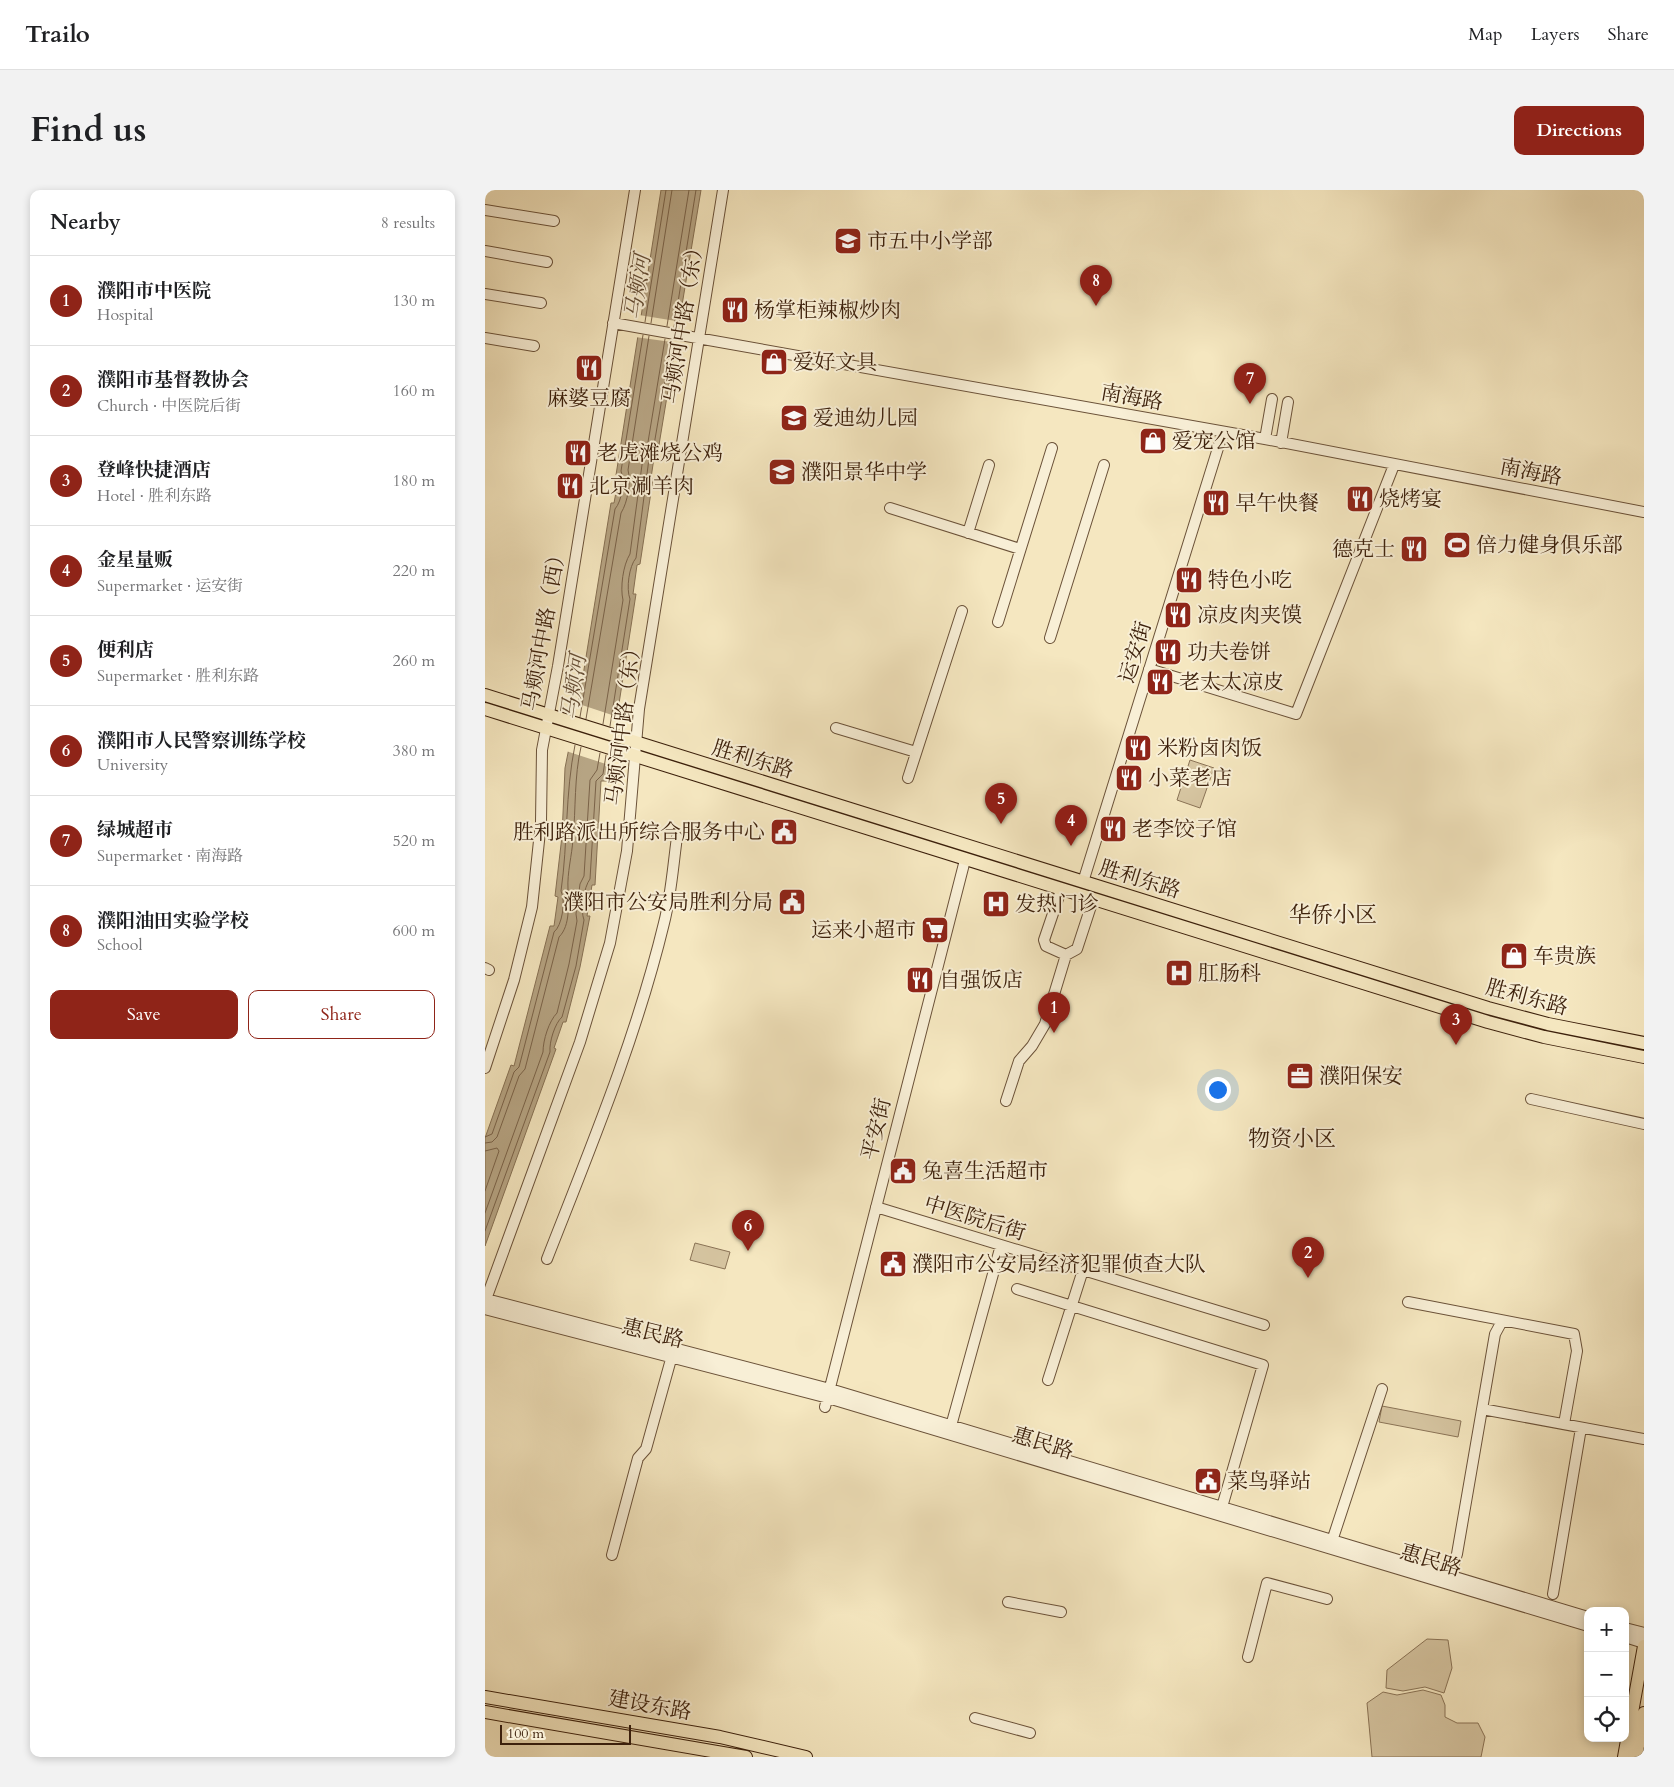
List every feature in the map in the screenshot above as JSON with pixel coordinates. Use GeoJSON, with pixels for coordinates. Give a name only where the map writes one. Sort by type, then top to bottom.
{"type":"FeatureCollection","features":[{"type":"Feature","properties":{"kind":"main road","name":"胜利东路"},"geometry":{"type":"LineString","coordinates":[[485,695],[637,744],[1492,1009],[1548,1024],[1644,1043]]}},
{"type":"Feature","properties":{"kind":"main road","name":"胜利东路"},"geometry":{"type":"LineString","coordinates":[[485,709],[1489,1022],[1545,1037],[1644,1057]]}},
{"type":"Feature","properties":{"kind":"main road"},"geometry":{"type":"LineString","coordinates":[[1624,1757],[1644,1644]]}},
{"type":"Feature","properties":{"kind":"main road","name":"建设东路"},"geometry":{"type":"LineString","coordinates":[[485,1697],[720,1737],[806,1757]]}},
{"type":"Feature","properties":{"kind":"main road","name":"建设东路"},"geometry":{"type":"LineString","coordinates":[[485,1712],[746,1757]]}},
{"type":"Feature","properties":{"kind":"main road"},"geometry":{"type":"LineString","coordinates":[[1636,1757],[1644,1713]]}},
{"type":"Feature","properties":{"kind":"street","name":"马颊河中路（西）"},"geometry":{"type":"LineString","coordinates":[[485,1068],[514,980],[532,907],[541,822],[542,750],[550,730],[558,666],[635,190]]}},
{"type":"Feature","properties":{"kind":"street","name":"马颊河中路（东）"},"geometry":{"type":"LineString","coordinates":[[485,1302],[558,1103],[601,976],[618,906],[627,851],[639,709],[723,190]]}},
{"type":"Feature","properties":{"kind":"street"},"geometry":{"type":"LineString","coordinates":[[485,210],[554,221]]}},
{"type":"Feature","properties":{"kind":"street"},"geometry":{"type":"LineString","coordinates":[[485,252],[547,262]]}},
{"type":"Feature","properties":{"kind":"street"},"geometry":{"type":"LineString","coordinates":[[485,294],[541,303]]}},
{"type":"Feature","properties":{"kind":"street","name":"南海路"},"geometry":{"type":"LineString","coordinates":[[613,323],[699,336],[1265,439],[1644,512]]}},
{"type":"Feature","properties":{"kind":"street"},"geometry":{"type":"LineString","coordinates":[[485,338],[534,346]]}},
{"type":"Feature","properties":{"kind":"street"},"geometry":{"type":"LineString","coordinates":[[1265,439],[1272,399]]}},
{"type":"Feature","properties":{"kind":"street"},"geometry":{"type":"LineString","coordinates":[[1281,443],[1288,402]]}},
{"type":"Feature","properties":{"kind":"street","name":"运安街"},"geometry":{"type":"LineString","coordinates":[[1083,882],[1223,432]]}},
{"type":"Feature","properties":{"kind":"street"},"geometry":{"type":"LineString","coordinates":[[998,622],[1052,448]]}},
{"type":"Feature","properties":{"kind":"street"},"geometry":{"type":"LineString","coordinates":[[968,533],[989,465]]}},
{"type":"Feature","properties":{"kind":"street"},"geometry":{"type":"LineString","coordinates":[[1049,638],[1104,465]]}},
{"type":"Feature","properties":{"kind":"street"},"geometry":{"type":"LineString","coordinates":[[1149,669],[1296,714],[1394,465]]}},
{"type":"Feature","properties":{"kind":"street"},"geometry":{"type":"LineString","coordinates":[[890,508],[1021,549]]}},
{"type":"Feature","properties":{"kind":"street"},"geometry":{"type":"LineString","coordinates":[[908,778],[962,611]]}},
{"type":"Feature","properties":{"kind":"street"},"geometry":{"type":"LineString","coordinates":[[836,728],[916,752]]}},
{"type":"Feature","properties":{"kind":"street"},"geometry":{"type":"LineString","coordinates":[[547,1259],[605,1111],[635,1023],[665,922],[677,837]]}},
{"type":"Feature","properties":{"kind":"street","name":"平安街"},"geometry":{"type":"LineString","coordinates":[[828,1398],[965,860]]}},
{"type":"Feature","properties":{"kind":"street"},"geometry":{"type":"LineString","coordinates":[[1061,890],[1044,940],[1046,946],[1066,955]]}},
{"type":"Feature","properties":{"kind":"street"},"geometry":{"type":"LineString","coordinates":[[1006,1101],[1019,1061],[1032,1046],[1045,1024],[1066,955],[1077,949],[1093,900]]}},
{"type":"Feature","properties":{"kind":"street"},"geometry":{"type":"LineString","coordinates":[[1531,1099],[1644,1124]]}},
{"type":"Feature","properties":{"kind":"street","name":"中医院后街"},"geometry":{"type":"LineString","coordinates":[[876,1207],[1264,1325]]}},
{"type":"Feature","properties":{"kind":"street"},"geometry":{"type":"LineString","coordinates":[[951,1426],[1001,1245]]}},
{"type":"Feature","properties":{"kind":"street"},"geometry":{"type":"LineString","coordinates":[[1049,1380],[1083,1270]]}},
{"type":"Feature","properties":{"kind":"street"},"geometry":{"type":"LineString","coordinates":[[1017,1289],[1263,1365],[1222,1507]]}},
{"type":"Feature","properties":{"kind":"street","name":"惠民路"},"geometry":{"type":"LineString","coordinates":[[485,1302],[673,1353],[828,1398],[1584,1625]]}},
{"type":"Feature","properties":{"kind":"street"},"geometry":{"type":"LineString","coordinates":[[1408,1302],[1574,1334],[1577,1351],[1564,1424]]}},
{"type":"Feature","properties":{"kind":"street"},"geometry":{"type":"LineString","coordinates":[[1450,1576],[1457,1554],[1495,1334],[1501,1323],[1506,1321]]}},
{"type":"Feature","properties":{"kind":"street"},"geometry":{"type":"LineString","coordinates":[[612,1556],[637,1458],[646,1449],[673,1353]]}},
{"type":"Feature","properties":{"kind":"street"},"geometry":{"type":"LineString","coordinates":[[1332,1541],[1382,1389]]}},
{"type":"Feature","properties":{"kind":"street","name":"惠民路"},"geometry":{"type":"LineString","coordinates":[[828,1398],[951,1426],[1584,1616]]}},
{"type":"Feature","properties":{"kind":"street"},"geometry":{"type":"LineString","coordinates":[[1482,1409],[1644,1439]]}},
{"type":"Feature","properties":{"kind":"street"},"geometry":{"type":"LineString","coordinates":[[1553,1594],[1581,1428]]}},
{"type":"Feature","properties":{"kind":"street"},"geometry":{"type":"LineString","coordinates":[[1248,1657],[1267,1583],[1327,1599]]}},
{"type":"Feature","properties":{"kind":"street"},"geometry":{"type":"LineString","coordinates":[[1008,1602],[1061,1612]]}},
{"type":"Feature","properties":{"kind":"street"},"geometry":{"type":"LineString","coordinates":[[1629,1629],[1644,1633]]}},
{"type":"Feature","properties":{"kind":"street"},"geometry":{"type":"LineString","coordinates":[[1629,1638],[1644,1644]]}},
{"type":"Feature","properties":{"kind":"street"},"geometry":{"type":"LineString","coordinates":[[975,1718],[1030,1732]]}},
{"type":"Feature","properties":{"kind":"shaded area"},"geometry":{"type":"Polygon","coordinates":[[[1190,760],[1214,768],[1200,808],[1177,800],[1190,760]]]}},
{"type":"Feature","properties":{"kind":"shaded area"},"geometry":{"type":"Polygon","coordinates":[[[695,1243],[730,1252],[725,1269],[690,1260],[695,1243]]]}},
{"type":"Feature","properties":{"kind":"shaded area"},"geometry":{"type":"Polygon","coordinates":[[[1382,1406],[1461,1421],[1458,1437],[1379,1422],[1382,1406]]]}},
{"type":"Feature","properties":{"kind":"shaded area"},"geometry":{"type":"Polygon","coordinates":[[[1427,1639],[1448,1640],[1452,1668],[1444,1693],[1425,1687],[1403,1691],[1386,1688],[1387,1670],[1427,1639]]]}},
{"type":"Feature","properties":{"kind":"shaded area"},"geometry":{"type":"Polygon","coordinates":[[[1423,1690],[1441,1695],[1445,1705],[1445,1717],[1457,1723],[1478,1723],[1485,1737],[1481,1757],[1372,1757],[1367,1703],[1383,1692],[1397,1695],[1423,1690]]]}},
{"type":"Feature","properties":{"kind":"water"},"geometry":{"type":"Polygon","coordinates":[[[661,190],[701,190],[658,451],[655,451],[651,478],[653,479],[640,564],[637,565],[633,594],[636,594],[607,781],[601,781],[595,885],[592,885],[587,916],[590,916],[580,967],[566,1022],[563,1022],[554,1048],[556,1049],[485,1246],[485,1138],[511,1065],[514,1066],[550,926],[554,926],[558,897],[555,896],[562,836],[565,768],[581,688],[611,503],[614,503],[619,476],[616,475],[661,190]]]}},
{"type":"Feature","properties":{"kind":"pier"},"geometry":{"type":"Polygon","coordinates":[[[639,315],[682,322],[679,343],[635,337],[639,315]]]}},
{"type":"Feature","properties":{"kind":"pier"},"geometry":{"type":"Polygon","coordinates":[[[576,703],[618,717],[612,766],[566,751],[576,703]]]}},
{"type":"Feature","properties":{"kind":"place","name":"市五中小学部"},"geometry":{"type":"Point","coordinates":[848,241]}},
{"type":"Feature","properties":{"kind":"place","name":"濮阳油田实验学校"},"geometry":{"type":"Point","coordinates":[1096,306]}},
{"type":"Feature","properties":{"kind":"place","name":"杨掌柜辣椒炒肉"},"geometry":{"type":"Point","coordinates":[735,310]}},
{"type":"Feature","properties":{"kind":"place","name":"爱好文具"},"geometry":{"type":"Point","coordinates":[774,362]}},
{"type":"Feature","properties":{"kind":"place","name":"麻婆豆腐"},"geometry":{"type":"Point","coordinates":[589,368]}},
{"type":"Feature","properties":{"kind":"place","name":"绿城超市"},"geometry":{"type":"Point","coordinates":[1250,404]}},
{"type":"Feature","properties":{"kind":"place","name":"爱迪幼儿园"},"geometry":{"type":"Point","coordinates":[794,418]}},
{"type":"Feature","properties":{"kind":"place","name":"爱宠公馆"},"geometry":{"type":"Point","coordinates":[1153,441]}},
{"type":"Feature","properties":{"kind":"place","name":"老虎滩烧公鸡"},"geometry":{"type":"Point","coordinates":[578,453]}},
{"type":"Feature","properties":{"kind":"place","name":"濮阳景华中学"},"geometry":{"type":"Point","coordinates":[782,472]}},
{"type":"Feature","properties":{"kind":"place","name":"北京涮羊肉"},"geometry":{"type":"Point","coordinates":[570,486]}},
{"type":"Feature","properties":{"kind":"place","name":"烧烤宴"},"geometry":{"type":"Point","coordinates":[1360,499]}},
{"type":"Feature","properties":{"kind":"place","name":"早午快餐"},"geometry":{"type":"Point","coordinates":[1216,503]}},
{"type":"Feature","properties":{"kind":"place","name":"倍力健身俱乐部"},"geometry":{"type":"Point","coordinates":[1457,545]}},
{"type":"Feature","properties":{"kind":"place","name":"德克士"},"geometry":{"type":"Point","coordinates":[1414,549]}},
{"type":"Feature","properties":{"kind":"place","name":"特色小吃"},"geometry":{"type":"Point","coordinates":[1189,580]}},
{"type":"Feature","properties":{"kind":"place","name":"凉皮肉夹馍"},"geometry":{"type":"Point","coordinates":[1178,615]}},
{"type":"Feature","properties":{"kind":"place","name":"功夫卷饼"},"geometry":{"type":"Point","coordinates":[1168,652]}},
{"type":"Feature","properties":{"kind":"place","name":"老太太凉皮"},"geometry":{"type":"Point","coordinates":[1160,682]}},
{"type":"Feature","properties":{"kind":"place","name":"米粉卤肉饭"},"geometry":{"type":"Point","coordinates":[1138,748]}},
{"type":"Feature","properties":{"kind":"place","name":"小菜老店"},"geometry":{"type":"Point","coordinates":[1129,778]}},
{"type":"Feature","properties":{"kind":"place","name":"便利店"},"geometry":{"type":"Point","coordinates":[1001,824]}},
{"type":"Feature","properties":{"kind":"place","name":"老李饺子馆"},"geometry":{"type":"Point","coordinates":[1113,829]}},
{"type":"Feature","properties":{"kind":"place","name":"胜利路派出所综合服务中心"},"geometry":{"type":"Point","coordinates":[784,832]}},
{"type":"Feature","properties":{"kind":"place","name":"金星量贩"},"geometry":{"type":"Point","coordinates":[1071,846]}},
{"type":"Feature","properties":{"kind":"place","name":"濮阳市公安局胜利分局"},"geometry":{"type":"Point","coordinates":[792,902]}},
{"type":"Feature","properties":{"kind":"place","name":"发热门诊"},"geometry":{"type":"Point","coordinates":[996,904]}},
{"type":"Feature","properties":{"kind":"place","name":"运来小超市"},"geometry":{"type":"Point","coordinates":[935,930]}},
{"type":"Feature","properties":{"kind":"place","name":"车贵族"},"geometry":{"type":"Point","coordinates":[1514,956]}},
{"type":"Feature","properties":{"kind":"place","name":"肛肠科"},"geometry":{"type":"Point","coordinates":[1179,973]}},
{"type":"Feature","properties":{"kind":"place","name":"自强饭店"},"geometry":{"type":"Point","coordinates":[920,980]}},
{"type":"Feature","properties":{"kind":"place","name":"濮阳市中医院"},"geometry":{"type":"Point","coordinates":[1054,1033]}},
{"type":"Feature","properties":{"kind":"place","name":"登峰快捷酒店"},"geometry":{"type":"Point","coordinates":[1456,1045]}},
{"type":"Feature","properties":{"kind":"place","name":"濮阳保安"},"geometry":{"type":"Point","coordinates":[1300,1076]}},
{"type":"Feature","properties":{"kind":"place","name":"兔喜生活超市"},"geometry":{"type":"Point","coordinates":[903,1171]}},
{"type":"Feature","properties":{"kind":"place","name":"濮阳市人民警察训练学校"},"geometry":{"type":"Point","coordinates":[748,1251]}},
{"type":"Feature","properties":{"kind":"place","name":"濮阳市公安局经济犯罪侦查大队"},"geometry":{"type":"Point","coordinates":[893,1264]}},
{"type":"Feature","properties":{"kind":"place","name":"濮阳市基督教协会"},"geometry":{"type":"Point","coordinates":[1308,1278]}},
{"type":"Feature","properties":{"kind":"place","name":"菜鸟驿站"},"geometry":{"type":"Point","coordinates":[1208,1481]}},
{"type":"Feature","properties":{"kind":"district","name":"华侨小区"},"geometry":{"type":"Point","coordinates":[1333,914]}},
{"type":"Feature","properties":{"kind":"district","name":"物资小区"},"geometry":{"type":"Point","coordinates":[1292,1138]}},
{"type":"Feature","properties":{"kind":"water label","name":"马颊河"},"geometry":{"type":"Point","coordinates":[637,287]}},
{"type":"Feature","properties":{"kind":"water label","name":"马颊河"},"geometry":{"type":"Point","coordinates":[573,687]}}]}
